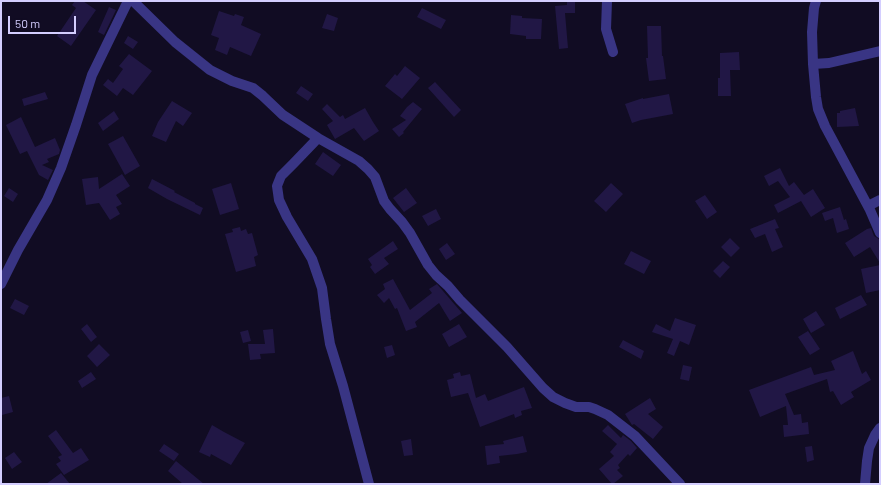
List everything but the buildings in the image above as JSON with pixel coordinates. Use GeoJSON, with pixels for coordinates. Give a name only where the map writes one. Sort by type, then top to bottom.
{"type":"FeatureCollection","features":[{"type":"Feature","properties":{"kind":"street"},"geometry":{"type":"LineString","coordinates":[[1,284],[18,250],[47,200],[61,168],[92,75],[128,1]]}},
{"type":"Feature","properties":{"kind":"street"},"geometry":{"type":"LineString","coordinates":[[133,1],[175,42],[210,70],[232,81],[253,88],[283,115],[318,138],[359,160],[375,178],[384,201],[410,233],[428,265],[436,275],[507,346],[543,388],[553,397],[565,403],[595,408],[608,415],[635,436],[680,484]]}},
{"type":"Feature","properties":{"kind":"street"},"geometry":{"type":"LineString","coordinates":[[607,1],[606,29],[613,52]]}},
{"type":"Feature","properties":{"kind":"street"},"geometry":{"type":"LineString","coordinates":[[816,1],[812,32],[813,64],[818,109],[825,126],[868,206],[880,232]]}},
{"type":"Feature","properties":{"kind":"street"},"geometry":{"type":"LineString","coordinates":[[813,64],[828,63],[880,51]]}},
{"type":"Feature","properties":{"kind":"street"},"geometry":{"type":"LineString","coordinates":[[318,138],[294,164],[280,176],[277,186],[279,200],[287,217],[312,259],[322,288],[330,344],[345,393],[369,484]]}},
{"type":"Feature","properties":{"kind":"street"},"geometry":{"type":"LineString","coordinates":[[868,206],[880,200]]}},
{"type":"Feature","properties":{"kind":"street"},"geometry":{"type":"LineString","coordinates":[[865,484],[866,460],[869,448],[880,428]]}}]}
